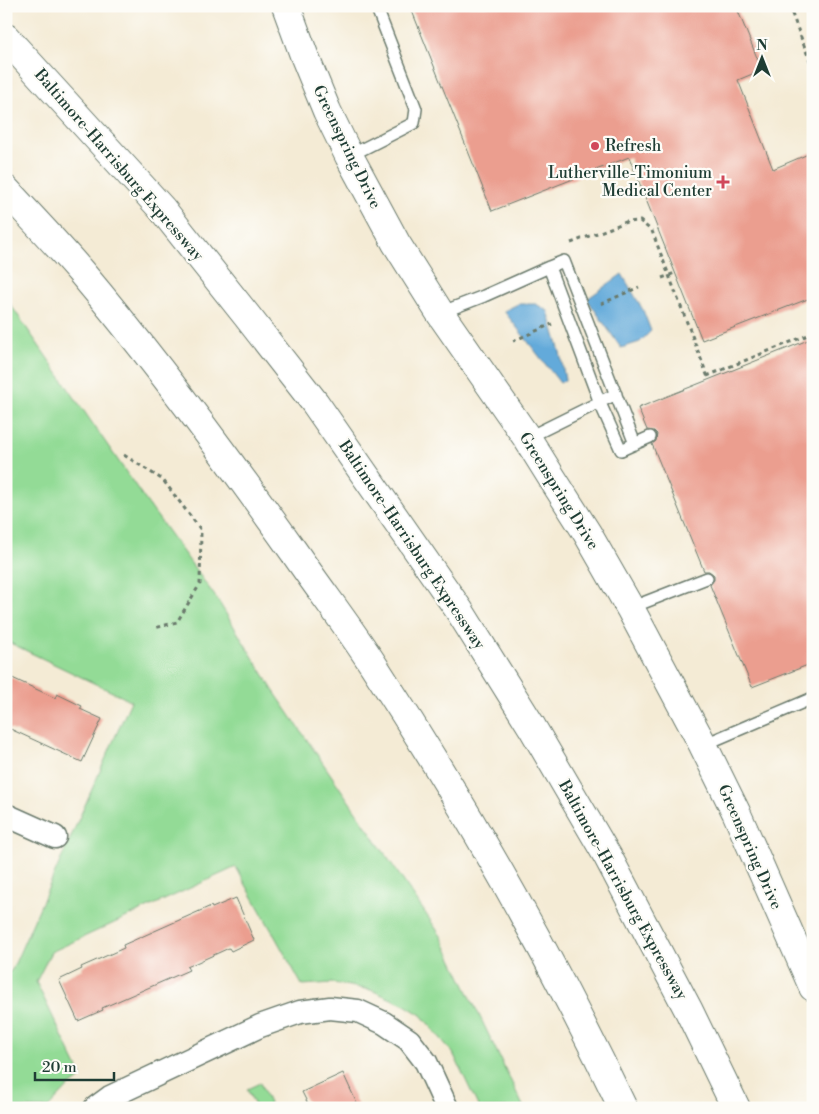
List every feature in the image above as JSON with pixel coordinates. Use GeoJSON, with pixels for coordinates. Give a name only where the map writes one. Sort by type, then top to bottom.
{"type":"FeatureCollection","features":[{"type":"Feature","properties":{"kind":"main road","name":"Greenspring Drive"},"geometry":{"type":"LineString","coordinates":[[286,6],[327,111],[396,243],[440,313],[527,438],[587,533],[630,608],[703,745],[736,812],[813,987]]}},
{"type":"Feature","properties":{"kind":"main road","name":"Baltimore-Harrisburg Expressway"},"geometry":{"type":"LineString","coordinates":[[6,38],[162,209],[241,308],[315,403],[459,610],[532,727],[608,857],[689,1011],[736,1108]]}},
{"type":"Feature","properties":{"kind":"main road"},"geometry":{"type":"LineString","coordinates":[[6,190],[81,272],[168,382],[232,465],[373,664],[446,780],[521,911],[623,1108]]}},
{"type":"Feature","properties":{"kind":"street"},"geometry":{"type":"LineString","coordinates":[[6,815],[55,837]]}},
{"type":"Feature","properties":{"kind":"street"},"geometry":{"type":"LineString","coordinates":[[95,1108],[110,1097],[260,1026],[300,1012],[330,1008],[358,1011],[384,1023],[409,1040],[426,1062],[447,1108]]}},
{"type":"Feature","properties":{"kind":"lane"},"geometry":{"type":"LineString","coordinates":[[349,156],[414,123],[416,117],[416,109],[376,6]]}},
{"type":"Feature","properties":{"kind":"lane"},"geometry":{"type":"LineString","coordinates":[[440,313],[564,261],[635,444]]}},
{"type":"Feature","properties":{"kind":"lane"},"geometry":{"type":"LineString","coordinates":[[549,266],[600,403],[621,450],[650,438]]}},
{"type":"Feature","properties":{"kind":"lane"},"geometry":{"type":"LineString","coordinates":[[527,438],[616,394]]}},
{"type":"Feature","properties":{"kind":"lane"},"geometry":{"type":"LineString","coordinates":[[630,608],[707,578]]}},
{"type":"Feature","properties":{"kind":"lane"},"geometry":{"type":"LineString","coordinates":[[703,745],[813,698]]}},
{"type":"Feature","properties":{"kind":"path"},"geometry":{"type":"LineString","coordinates":[[788,6],[813,69]]}},
{"type":"Feature","properties":{"kind":"path"},"geometry":{"type":"LineString","coordinates":[[563,246],[626,222],[640,222],[652,231],[708,378],[813,333]]}},
{"type":"Feature","properties":{"kind":"path"},"geometry":{"type":"LineString","coordinates":[[662,278],[675,273]]}},
{"type":"Feature","properties":{"kind":"path"},"geometry":{"type":"LineString","coordinates":[[597,305],[639,287]]}},
{"type":"Feature","properties":{"kind":"path"},"geometry":{"type":"LineString","coordinates":[[513,341],[554,323]]}},
{"type":"Feature","properties":{"kind":"path"},"geometry":{"type":"LineString","coordinates":[[124,455],[163,480],[201,530],[200,584],[177,622],[155,628]]}},
{"type":"Feature","properties":{"kind":"green space"},"geometry":{"type":"Polygon","coordinates":[[[6,298],[146,501],[217,599],[273,690],[441,936],[524,1108],[479,1108],[453,1053],[421,1015],[403,1004],[371,990],[333,983],[302,985],[236,867],[51,952],[36,982],[82,1077],[68,1087],[48,1108],[6,1108],[6,974],[12,970],[131,701],[6,641],[6,298]]]}},
{"type":"Feature","properties":{"kind":"green space"},"geometry":{"type":"Polygon","coordinates":[[[260,1083],[271,1108],[256,1108],[247,1089],[260,1083]]]}},
{"type":"Feature","properties":{"kind":"water"},"geometry":{"type":"Polygon","coordinates":[[[622,274],[643,310],[651,331],[640,342],[621,348],[587,299],[622,274]]]}},
{"type":"Feature","properties":{"kind":"water"},"geometry":{"type":"Polygon","coordinates":[[[518,304],[536,304],[548,311],[560,352],[565,380],[560,383],[504,311],[518,304]]]}},
{"type":"Feature","properties":{"kind":"building","name":"Lutherville-Timonium Medical Center"},"geometry":{"type":"Polygon","coordinates":[[[410,6],[736,6],[762,70],[738,80],[773,169],[813,152],[813,297],[702,340],[629,157],[492,211],[410,6]]]}},
{"type":"Feature","properties":{"kind":"building"},"geometry":{"type":"Polygon","coordinates":[[[813,338],[813,663],[752,687],[710,585],[714,580],[714,575],[709,571],[704,571],[652,444],[656,441],[657,434],[654,431],[647,430],[638,408],[813,338]]]}},
{"type":"Feature","properties":{"kind":"building"},"geometry":{"type":"Polygon","coordinates":[[[6,675],[55,698],[57,694],[82,706],[80,709],[102,719],[82,762],[6,727],[6,675]]]}},
{"type":"Feature","properties":{"kind":"building"},"geometry":{"type":"Polygon","coordinates":[[[236,898],[254,940],[231,951],[229,948],[187,967],[189,970],[102,1008],[103,1010],[78,1021],[59,980],[82,969],[81,967],[124,948],[123,945],[211,906],[212,908],[236,898]]]}},
{"type":"Feature","properties":{"kind":"building"},"geometry":{"type":"Polygon","coordinates":[[[343,1073],[359,1108],[310,1108],[302,1092],[343,1073]]]}},
{"type":"Feature","properties":{"kind":"place","name":"Refresh"},"geometry":{"type":"Point","coordinates":[595,146]}},
{"type":"Feature","properties":{"kind":"place","name":"Lutherville-Timonium Medical Center"},"geometry":{"type":"Point","coordinates":[723,182]}}]}
